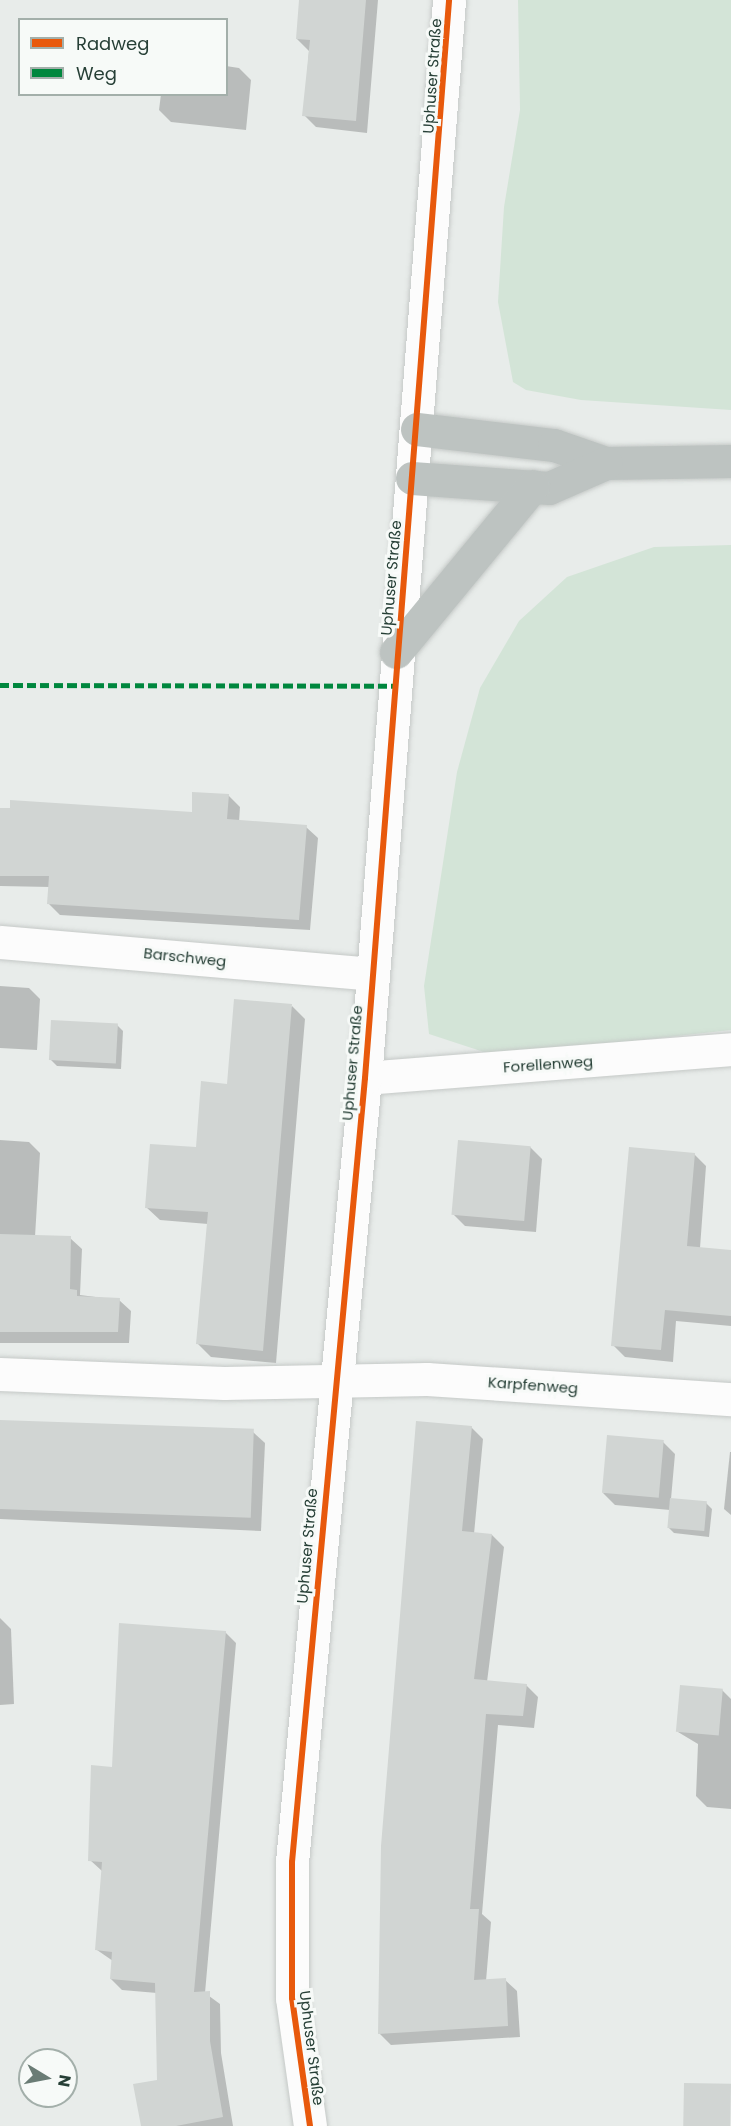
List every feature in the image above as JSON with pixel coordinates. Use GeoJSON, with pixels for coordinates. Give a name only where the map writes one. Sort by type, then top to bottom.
{"type":"FeatureCollection","features":[{"type":"Feature","properties":{"kind":"highway"},"geometry":{"type":"LineString","coordinates":[[417,429],[554,445],[606,463],[731,461]]}},
{"type":"Feature","properties":{"kind":"highway"},"geometry":{"type":"LineString","coordinates":[[412,478],[549,488],[606,463]]}},
{"type":"Feature","properties":{"kind":"highway"},"geometry":{"type":"LineString","coordinates":[[396,652],[533,486]]}},
{"type":"Feature","properties":{"kind":"street","name":"Uphuser Straße"},"geometry":{"type":"LineString","coordinates":[[310,2126],[298,2064],[290,1935],[334,1382],[365,1078],[396,652],[417,429],[449,0]]}},
{"type":"Feature","properties":{"kind":"street","name":"Barschweg"},"geometry":{"type":"LineString","coordinates":[[0,942],[371,974]]}},
{"type":"Feature","properties":{"kind":"street","name":"Forellenweg"},"geometry":{"type":"LineString","coordinates":[[365,1078],[731,1049]]}},
{"type":"Feature","properties":{"kind":"street"},"geometry":{"type":"LineString","coordinates":[[0,1374],[334,1382]]}},
{"type":"Feature","properties":{"kind":"street","name":"Karpfenweg"},"geometry":{"type":"LineString","coordinates":[[334,1382],[437,1379],[731,1400]]}},
{"type":"Feature","properties":{"kind":"green space"},"geometry":{"type":"Polygon","coordinates":[[[518,0],[731,0],[731,410],[581,400],[526,390],[513,382],[498,302],[504,207],[520,110],[518,0]]]}},
{"type":"Feature","properties":{"kind":"green space"},"geometry":{"type":"Polygon","coordinates":[[[731,545],[731,1030],[496,1056],[429,1034],[424,986],[457,772],[480,688],[519,621],[567,577],[654,547],[731,545]]]}},
{"type":"Feature","properties":{"kind":"building"},"geometry":{"type":"Polygon","coordinates":[[[299,0],[366,0],[356,121],[302,116],[310,40],[296,39],[299,0]]]}},
{"type":"Feature","properties":{"kind":"building"},"geometry":{"type":"Polygon","coordinates":[[[192,792],[229,794],[227,819],[307,825],[299,920],[47,904],[49,876],[0,876],[0,808],[10,808],[10,800],[192,812],[192,792]]]}},
{"type":"Feature","properties":{"kind":"building"},"geometry":{"type":"Polygon","coordinates":[[[234,999],[292,1004],[263,1351],[196,1344],[208,1212],[145,1208],[150,1144],[196,1147],[201,1081],[227,1084],[234,999]]]}},
{"type":"Feature","properties":{"kind":"building"},"geometry":{"type":"Polygon","coordinates":[[[51,1020],[118,1024],[116,1063],[49,1060],[51,1020]]]}},
{"type":"Feature","properties":{"kind":"building"},"geometry":{"type":"Polygon","coordinates":[[[458,1140],[531,1146],[524,1221],[451,1215],[458,1140]]]}},
{"type":"Feature","properties":{"kind":"building"},"geometry":{"type":"Polygon","coordinates":[[[629,1147],[695,1153],[687,1246],[731,1250],[731,1316],[665,1310],[661,1350],[611,1346],[629,1147]]]}},
{"type":"Feature","properties":{"kind":"building"},"geometry":{"type":"Polygon","coordinates":[[[0,1234],[71,1236],[70,1289],[77,1290],[77,1296],[120,1298],[118,1332],[0,1332],[0,1234]]]}},
{"type":"Feature","properties":{"kind":"building"},"geometry":{"type":"Polygon","coordinates":[[[0,1420],[254,1429],[251,1518],[0,1509],[0,1420]]]}},
{"type":"Feature","properties":{"kind":"building"},"geometry":{"type":"Polygon","coordinates":[[[416,1421],[472,1426],[462,1531],[492,1534],[474,1679],[527,1684],[523,1716],[486,1714],[470,1909],[479,1909],[474,1980],[506,1978],[508,2026],[378,2034],[381,1846],[416,1421]]]}},
{"type":"Feature","properties":{"kind":"building"},"geometry":{"type":"Polygon","coordinates":[[[607,1435],[664,1440],[659,1498],[602,1493],[607,1435]]]}},
{"type":"Feature","properties":{"kind":"building"},"geometry":{"type":"Polygon","coordinates":[[[670,1498],[707,1501],[704,1531],[667,1528],[670,1498]]]}},
{"type":"Feature","properties":{"kind":"building"},"geometry":{"type":"Polygon","coordinates":[[[119,1623],[226,1631],[194,1992],[210,1991],[210,2041],[223,2117],[176,2126],[141,2126],[133,2084],[157,2080],[155,1983],[110,1979],[112,1952],[95,1950],[102,1862],[88,1861],[91,1765],[112,1767],[119,1623]]]}},
{"type":"Feature","properties":{"kind":"building"},"geometry":{"type":"Polygon","coordinates":[[[680,1685],[723,1689],[719,1736],[676,1732],[680,1685]]]}},
{"type":"Feature","properties":{"kind":"building"},"geometry":{"type":"Polygon","coordinates":[[[684,2083],[731,2084],[730,2126],[683,2126],[684,2083]]]}},
{"type":"Feature","properties":{"kind":"marked path"},"geometry":{"type":"LineString","coordinates":[[0,685],[393,686]]}},
{"type":"Feature","properties":{"kind":"cycle path"},"geometry":{"type":"LineString","coordinates":[[310,2126],[292,1998],[292,1862],[365,1078],[449,0]]}}]}
